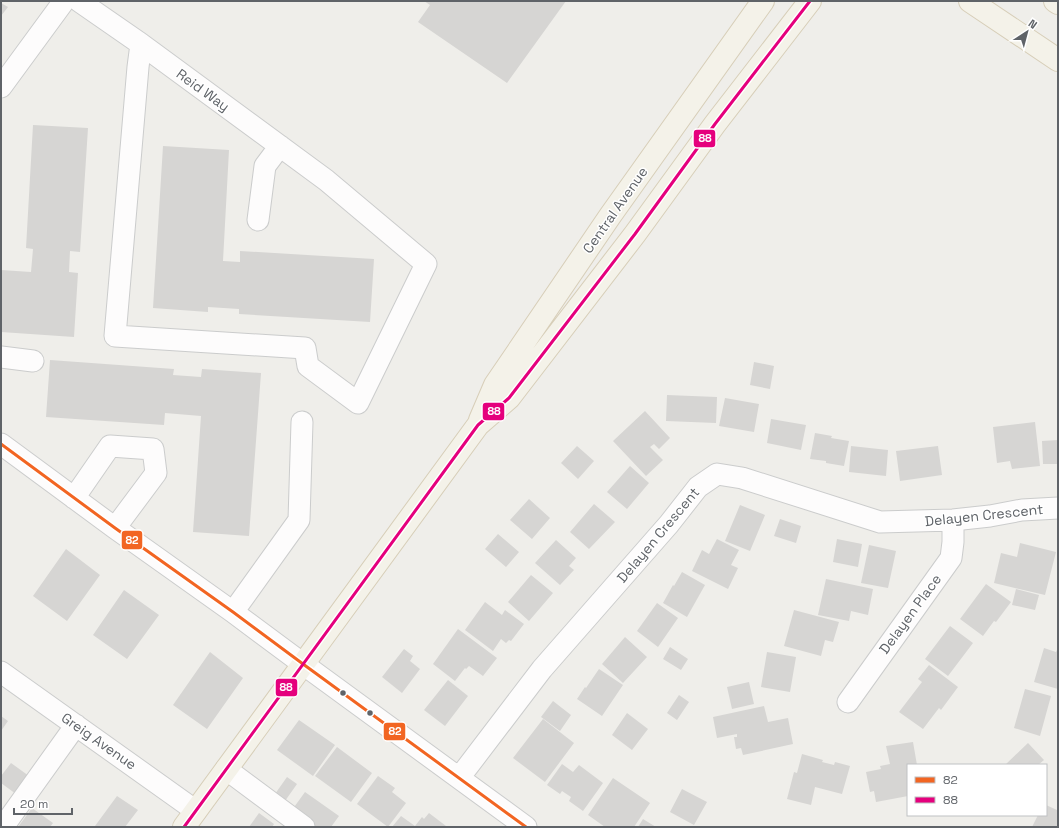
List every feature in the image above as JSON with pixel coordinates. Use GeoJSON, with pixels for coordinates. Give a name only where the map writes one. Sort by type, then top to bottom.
{"type":"FeatureCollection","features":[{"type":"Feature","properties":{"kind":"main road","name":"Central Avenue"},"geometry":{"type":"LineString","coordinates":[[478,425],[495,385],[610,216],[763,1]]}},
{"type":"Feature","properties":{"kind":"main road"},"geometry":{"type":"LineString","coordinates":[[970,1],[1058,60]]}},
{"type":"Feature","properties":{"kind":"main road","name":"Central Avenue"},"geometry":{"type":"LineString","coordinates":[[190,819],[478,425],[509,398],[635,234],[715,124],[810,4]]}},
{"type":"Feature","properties":{"kind":"street"},"geometry":{"type":"LineString","coordinates":[[1,87],[64,1]]}},
{"type":"Feature","properties":{"kind":"street","name":"Reid Way"},"geometry":{"type":"LineString","coordinates":[[79,1],[140,44],[326,180],[426,264],[358,403],[308,366],[305,348],[115,336],[140,44]]}},
{"type":"Feature","properties":{"kind":"street"},"geometry":{"type":"LineString","coordinates":[[258,220],[265,166],[280,146]]}},
{"type":"Feature","properties":{"kind":"street"},"geometry":{"type":"LineString","coordinates":[[1,357],[33,361]]}},
{"type":"Feature","properties":{"kind":"street"},"geometry":{"type":"LineString","coordinates":[[233,612],[299,520],[302,422]]}},
{"type":"Feature","properties":{"kind":"street"},"geometry":{"type":"LineString","coordinates":[[1,444],[526,827]]}},
{"type":"Feature","properties":{"kind":"street"},"geometry":{"type":"LineString","coordinates":[[74,498],[110,446],[153,449],[156,473],[116,528]]}},
{"type":"Feature","properties":{"kind":"street","name":"Delayen Crescent"},"geometry":{"type":"LineString","coordinates":[[459,778],[542,669],[669,524],[698,487],[717,474],[742,478],[880,522],[952,520],[990,516],[1022,510],[1058,508]]}},
{"type":"Feature","properties":{"kind":"street","name":"Delayen Place"},"geometry":{"type":"LineString","coordinates":[[848,702],[951,558],[953,542],[952,520]]}},
{"type":"Feature","properties":{"kind":"street","name":"Greig Avenue"},"geometry":{"type":"LineString","coordinates":[[1,672],[76,725],[190,819]]}},
{"type":"Feature","properties":{"kind":"street"},"geometry":{"type":"LineString","coordinates":[[3,827],[76,725]]}},
{"type":"Feature","properties":{"kind":"street"},"geometry":{"type":"LineString","coordinates":[[226,769],[304,827]]}},
{"type":"Feature","properties":{"kind":"building"},"geometry":{"type":"Polygon","coordinates":[[[424,1],[566,1],[507,83],[418,22],[430,5],[424,1]]]}},
{"type":"Feature","properties":{"kind":"building"},"geometry":{"type":"Polygon","coordinates":[[[1,3],[8,7],[1,16],[1,3]]]}},
{"type":"Feature","properties":{"kind":"building"},"geometry":{"type":"Polygon","coordinates":[[[33,125],[88,128],[80,252],[70,251],[69,272],[78,273],[74,337],[1,332],[1,270],[31,272],[33,249],[26,248],[33,125]]]}},
{"type":"Feature","properties":{"kind":"building"},"geometry":{"type":"Polygon","coordinates":[[[163,146],[229,150],[223,261],[240,262],[240,251],[374,259],[370,322],[239,314],[239,309],[208,307],[208,312],[153,308],[163,146]]]}},
{"type":"Feature","properties":{"kind":"building"},"geometry":{"type":"Polygon","coordinates":[[[50,360],[174,369],[173,375],[201,377],[202,369],[261,373],[249,536],[193,532],[201,416],[165,413],[164,425],[46,417],[50,360]]]}},
{"type":"Feature","properties":{"kind":"building"},"geometry":{"type":"Polygon","coordinates":[[[754,362],[774,366],[770,389],[750,385],[754,362]]]}},
{"type":"Feature","properties":{"kind":"building"},"geometry":{"type":"Polygon","coordinates":[[[667,395],[717,397],[716,423],[666,421],[667,395]]]}},
{"type":"Feature","properties":{"kind":"building"},"geometry":{"type":"Polygon","coordinates":[[[725,398],[759,404],[754,432],[719,426],[725,398]]]}},
{"type":"Feature","properties":{"kind":"building"},"geometry":{"type":"Polygon","coordinates":[[[645,411],[670,438],[659,449],[654,444],[650,447],[663,460],[646,476],[613,441],[645,411]]]}},
{"type":"Feature","properties":{"kind":"building"},"geometry":{"type":"Polygon","coordinates":[[[771,419],[806,425],[801,450],[767,443],[771,419]]]}},
{"type":"Feature","properties":{"kind":"building"},"geometry":{"type":"Polygon","coordinates":[[[1035,422],[1040,466],[1012,469],[1010,461],[997,463],[993,427],[1035,422]]]}},
{"type":"Feature","properties":{"kind":"building"},"geometry":{"type":"Polygon","coordinates":[[[815,433],[832,436],[831,438],[849,441],[844,466],[826,463],[826,461],[810,459],[815,433]]]}},
{"type":"Feature","properties":{"kind":"building"},"geometry":{"type":"Polygon","coordinates":[[[1058,440],[1058,464],[1043,464],[1042,441],[1058,440]]]}},
{"type":"Feature","properties":{"kind":"building"},"geometry":{"type":"Polygon","coordinates":[[[577,446],[594,461],[578,479],[561,463],[577,446]]]}},
{"type":"Feature","properties":{"kind":"building"},"geometry":{"type":"Polygon","coordinates":[[[851,446],[888,450],[886,476],[849,472],[851,446]]]}},
{"type":"Feature","properties":{"kind":"building"},"geometry":{"type":"Polygon","coordinates":[[[938,446],[942,475],[900,481],[896,451],[938,446]]]}},
{"type":"Feature","properties":{"kind":"building"},"geometry":{"type":"Polygon","coordinates":[[[630,466],[649,483],[627,509],[607,492],[630,466]]]}},
{"type":"Feature","properties":{"kind":"building"},"geometry":{"type":"Polygon","coordinates":[[[529,499],[550,518],[532,539],[510,520],[529,499]]]}},
{"type":"Feature","properties":{"kind":"building"},"geometry":{"type":"Polygon","coordinates":[[[594,504],[615,522],[589,549],[570,532],[594,504]]]}},
{"type":"Feature","properties":{"kind":"building"},"geometry":{"type":"Polygon","coordinates":[[[740,505],[765,515],[750,551],[725,541],[740,505]]]}},
{"type":"Feature","properties":{"kind":"building"},"geometry":{"type":"Polygon","coordinates":[[[780,519],[801,526],[796,543],[774,536],[780,519]]]}},
{"type":"Feature","properties":{"kind":"building"},"geometry":{"type":"Polygon","coordinates":[[[498,534],[519,552],[506,567],[485,549],[498,534]]]}},
{"type":"Feature","properties":{"kind":"building"},"geometry":{"type":"Polygon","coordinates":[[[717,539],[739,550],[731,565],[738,568],[728,589],[692,571],[702,550],[709,554],[717,539]]]}},
{"type":"Feature","properties":{"kind":"building"},"geometry":{"type":"Polygon","coordinates":[[[837,539],[862,544],[858,567],[833,562],[837,539]]]}},
{"type":"Feature","properties":{"kind":"building"},"geometry":{"type":"Polygon","coordinates":[[[556,540],[576,558],[569,566],[574,570],[560,585],[535,563],[556,540]]]}},
{"type":"Feature","properties":{"kind":"building"},"geometry":{"type":"Polygon","coordinates":[[[1020,543],[1056,552],[1045,595],[994,583],[1001,553],[1017,557],[1020,543]]]}},
{"type":"Feature","properties":{"kind":"building"},"geometry":{"type":"Polygon","coordinates":[[[869,545],[896,551],[888,588],[861,583],[869,545]]]}},
{"type":"Feature","properties":{"kind":"building"},"geometry":{"type":"Polygon","coordinates":[[[66,549],[100,575],[67,621],[33,596],[66,549]]]}},
{"type":"Feature","properties":{"kind":"building"},"geometry":{"type":"Polygon","coordinates":[[[682,572],[705,585],[687,617],[663,603],[682,572]]]}},
{"type":"Feature","properties":{"kind":"building"},"geometry":{"type":"Polygon","coordinates":[[[531,575],[553,593],[529,621],[508,602],[531,575]]]}},
{"type":"Feature","properties":{"kind":"building"},"geometry":{"type":"Polygon","coordinates":[[[826,579],[873,589],[868,615],[851,611],[849,621],[818,615],[826,579]]]}},
{"type":"Feature","properties":{"kind":"building"},"geometry":{"type":"Polygon","coordinates":[[[986,584],[1011,602],[983,636],[960,619],[986,584]]]}},
{"type":"Feature","properties":{"kind":"building"},"geometry":{"type":"Polygon","coordinates":[[[1016,589],[1039,595],[1035,610],[1012,605],[1016,589]]]}},
{"type":"Feature","properties":{"kind":"building"},"geometry":{"type":"Polygon","coordinates":[[[124,590],[159,615],[127,659],[93,635],[124,590]]]}},
{"type":"Feature","properties":{"kind":"building"},"geometry":{"type":"Polygon","coordinates":[[[485,602],[502,615],[505,610],[524,624],[511,641],[509,640],[506,643],[501,639],[493,651],[465,630],[485,602]]]}},
{"type":"Feature","properties":{"kind":"building"},"geometry":{"type":"Polygon","coordinates":[[[657,603],[678,618],[658,647],[637,631],[657,603]]]}},
{"type":"Feature","properties":{"kind":"building"},"geometry":{"type":"Polygon","coordinates":[[[794,610],[839,622],[833,642],[825,640],[821,656],[784,646],[794,610]]]}},
{"type":"Feature","properties":{"kind":"building"},"geometry":{"type":"Polygon","coordinates":[[[950,626],[973,643],[948,676],[925,659],[950,626]]]}},
{"type":"Feature","properties":{"kind":"building"},"geometry":{"type":"Polygon","coordinates":[[[458,629],[497,658],[483,676],[469,666],[466,669],[465,668],[455,681],[433,664],[458,629]]]}},
{"type":"Feature","properties":{"kind":"building"},"geometry":{"type":"Polygon","coordinates":[[[625,637],[647,657],[623,683],[602,664],[625,637]]]}},
{"type":"Feature","properties":{"kind":"building"},"geometry":{"type":"Polygon","coordinates":[[[670,647],[688,659],[681,670],[663,659],[670,647]]]}},
{"type":"Feature","properties":{"kind":"building"},"geometry":{"type":"Polygon","coordinates":[[[1044,648],[1056,652],[1058,648],[1058,689],[1034,682],[1044,648]]]}},
{"type":"Feature","properties":{"kind":"building"},"geometry":{"type":"Polygon","coordinates":[[[404,649],[413,656],[410,661],[420,669],[402,693],[382,677],[404,649]]]}},
{"type":"Feature","properties":{"kind":"building"},"geometry":{"type":"Polygon","coordinates":[[[210,652],[243,678],[207,729],[173,705],[210,652]]]}},
{"type":"Feature","properties":{"kind":"building"},"geometry":{"type":"Polygon","coordinates":[[[767,652],[796,657],[790,692],[761,687],[767,652]]]}},
{"type":"Feature","properties":{"kind":"building"},"geometry":{"type":"Polygon","coordinates":[[[929,665],[958,687],[941,710],[939,708],[923,729],[899,712],[922,682],[918,679],[929,665]]]}},
{"type":"Feature","properties":{"kind":"building"},"geometry":{"type":"Polygon","coordinates":[[[599,669],[623,685],[602,716],[577,699],[599,669]]]}},
{"type":"Feature","properties":{"kind":"building"},"geometry":{"type":"Polygon","coordinates":[[[448,680],[468,696],[445,726],[424,710],[448,680]]]}},
{"type":"Feature","properties":{"kind":"building"},"geometry":{"type":"Polygon","coordinates":[[[749,682],[754,704],[732,709],[727,687],[749,682]]]}},
{"type":"Feature","properties":{"kind":"building"},"geometry":{"type":"Polygon","coordinates":[[[1025,689],[1051,696],[1040,736],[1014,728],[1025,689]]]}},
{"type":"Feature","properties":{"kind":"building"},"geometry":{"type":"Polygon","coordinates":[[[679,695],[689,702],[677,720],[667,713],[679,695]]]}},
{"type":"Feature","properties":{"kind":"building"},"geometry":{"type":"Polygon","coordinates":[[[553,701],[571,715],[560,731],[541,717],[553,701]]]}},
{"type":"Feature","properties":{"kind":"building"},"geometry":{"type":"Polygon","coordinates":[[[764,706],[768,722],[788,718],[793,744],[743,755],[741,748],[736,749],[734,737],[737,737],[737,734],[717,738],[713,717],[764,706]]]}},
{"type":"Feature","properties":{"kind":"building"},"geometry":{"type":"Polygon","coordinates":[[[627,713],[648,729],[632,750],[612,735],[627,713]]]}},
{"type":"Feature","properties":{"kind":"building"},"geometry":{"type":"Polygon","coordinates":[[[1,716],[8,721],[1,731],[1,716]]]}},
{"type":"Feature","properties":{"kind":"building"},"geometry":{"type":"Polygon","coordinates":[[[543,719],[574,743],[545,782],[513,758],[543,719]]]}},
{"type":"Feature","properties":{"kind":"building"},"geometry":{"type":"Polygon","coordinates":[[[299,720],[335,745],[313,776],[277,750],[299,720]]]}},
{"type":"Feature","properties":{"kind":"building"},"geometry":{"type":"Polygon","coordinates":[[[913,742],[917,764],[907,764],[907,796],[876,802],[874,791],[870,792],[866,772],[881,769],[880,766],[890,764],[886,746],[913,742]]]}},
{"type":"Feature","properties":{"kind":"building"},"geometry":{"type":"Polygon","coordinates":[[[1028,743],[1044,760],[1039,764],[1006,764],[1028,743]]]}},
{"type":"Feature","properties":{"kind":"building"},"geometry":{"type":"Polygon","coordinates":[[[337,747],[372,773],[351,802],[315,776],[337,747]]]}},
{"type":"Feature","properties":{"kind":"building"},"geometry":{"type":"Polygon","coordinates":[[[802,754],[834,765],[835,762],[850,766],[842,794],[815,787],[811,805],[787,799],[794,772],[797,773],[802,754]]]}},
{"type":"Feature","properties":{"kind":"building"},"geometry":{"type":"Polygon","coordinates":[[[11,763],[29,776],[16,794],[1,783],[1,776],[11,763]]]}},
{"type":"Feature","properties":{"kind":"building"},"geometry":{"type":"Polygon","coordinates":[[[562,764],[573,772],[579,765],[603,783],[583,811],[569,801],[571,797],[562,791],[560,794],[547,785],[562,764]]]}},
{"type":"Feature","properties":{"kind":"building"},"geometry":{"type":"Polygon","coordinates":[[[378,776],[395,788],[392,792],[406,803],[388,827],[357,804],[378,776]]]}},
{"type":"Feature","properties":{"kind":"building"},"geometry":{"type":"Polygon","coordinates":[[[287,777],[297,784],[285,801],[275,794],[287,777]]]}},
{"type":"Feature","properties":{"kind":"building"},"geometry":{"type":"Polygon","coordinates":[[[613,778],[650,803],[634,827],[605,827],[588,815],[613,778]]]}},
{"type":"Feature","properties":{"kind":"building"},"geometry":{"type":"Polygon","coordinates":[[[682,789],[707,802],[694,825],[670,812],[682,789]]]}},
{"type":"Feature","properties":{"kind":"building"},"geometry":{"type":"Polygon","coordinates":[[[305,792],[339,816],[331,827],[315,827],[292,810],[305,792]]]}},
{"type":"Feature","properties":{"kind":"building"},"geometry":{"type":"Polygon","coordinates":[[[117,796],[138,810],[125,827],[96,827],[95,826],[117,796]]]}},
{"type":"Feature","properties":{"kind":"building"},"geometry":{"type":"Polygon","coordinates":[[[1047,805],[1057,810],[1058,808],[1058,827],[1032,827],[1038,816],[1047,816],[1047,805]]]}},
{"type":"Feature","properties":{"kind":"building"},"geometry":{"type":"Polygon","coordinates":[[[32,808],[53,823],[50,827],[18,827],[32,808]]]}},
{"type":"Feature","properties":{"kind":"building"},"geometry":{"type":"Polygon","coordinates":[[[259,813],[274,824],[272,827],[249,827],[259,813]]]}},
{"type":"Feature","properties":{"kind":"building"},"geometry":{"type":"Polygon","coordinates":[[[429,813],[446,826],[392,827],[401,816],[415,826],[422,817],[424,819],[429,813]]]}},
{"type":"Feature","properties":{"kind":"building"},"geometry":{"type":"Polygon","coordinates":[[[643,819],[656,827],[638,827],[643,819]]]}},
{"type":"Feature","properties":{"kind":"transit line","name":"88"},"geometry":{"type":"LineString","coordinates":[[184,827],[478,425],[509,398],[635,234],[715,124],[810,1]]}},
{"type":"Feature","properties":{"kind":"transit line","name":"82"},"geometry":{"type":"LineString","coordinates":[[1,444],[526,827]]}}]}
